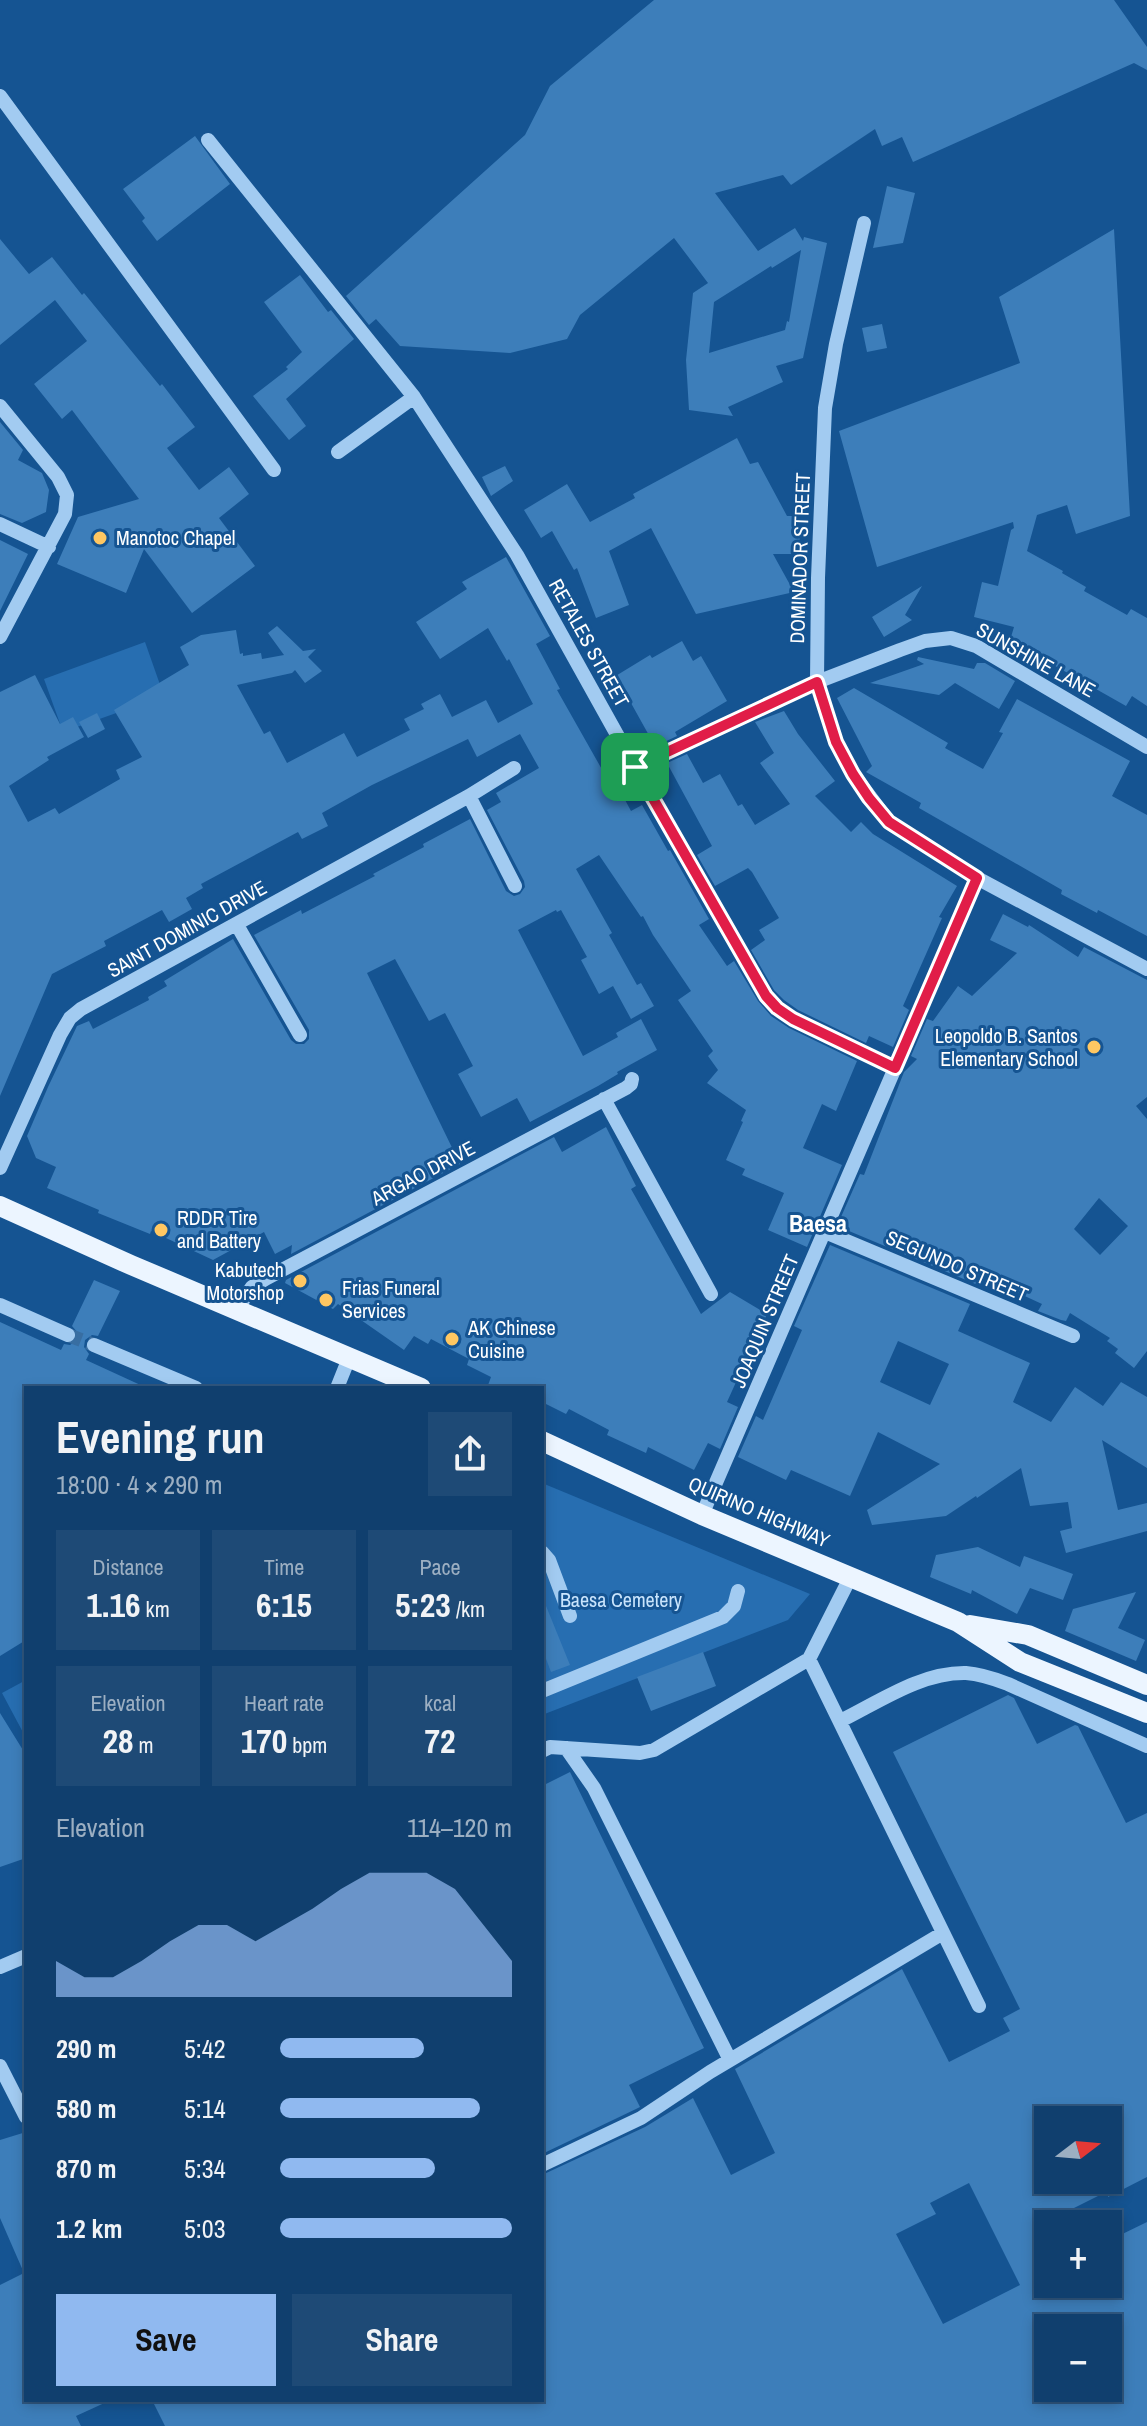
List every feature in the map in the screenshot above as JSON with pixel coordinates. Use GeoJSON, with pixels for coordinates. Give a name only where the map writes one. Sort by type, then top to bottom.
{"type":"FeatureCollection","features":[{"type":"Feature","properties":{"kind":"main road"},"geometry":{"type":"LineString","coordinates":[[0,1206],[416,1386]]}},
{"type":"Feature","properties":{"kind":"main road","name":"QUIRINO HIGHWAY"},"geometry":{"type":"LineString","coordinates":[[544,1442],[702,1515],[958,1622],[1020,1662],[1147,1713]]}},
{"type":"Feature","properties":{"kind":"main road","name":"QUIRINO HIGHWAY"},"geometry":{"type":"LineString","coordinates":[[958,1622],[1028,1635],[1147,1685]]}},
{"type":"Feature","properties":{"kind":"street"},"geometry":{"type":"LineString","coordinates":[[0,96],[274,470]]}},
{"type":"Feature","properties":{"kind":"street","name":"RETALES STREET"},"geometry":{"type":"LineString","coordinates":[[208,140],[414,397],[517,555],[766,996],[793,1019],[895,1068]]}},
{"type":"Feature","properties":{"kind":"street","name":"DOMINADOR STREET"},"geometry":{"type":"LineString","coordinates":[[864,223],[836,344],[825,408],[817,682],[836,742],[853,774],[889,822],[977,878],[1147,969]]}},
{"type":"Feature","properties":{"kind":"street"},"geometry":{"type":"LineString","coordinates":[[338,452],[414,397]]}},
{"type":"Feature","properties":{"kind":"street"},"geometry":{"type":"LineString","coordinates":[[0,406],[58,477],[67,495],[65,514],[0,637]]}},
{"type":"Feature","properties":{"kind":"street"},"geometry":{"type":"LineString","coordinates":[[0,524],[49,547]]}},
{"type":"Feature","properties":{"kind":"street","name":"SUNSHINE LANE"},"geometry":{"type":"LineString","coordinates":[[635,767],[817,682],[925,641],[951,638],[976,646],[1147,747]]}},
{"type":"Feature","properties":{"kind":"street","name":"SAINT DOMINIC DRIVE"},"geometry":{"type":"LineString","coordinates":[[0,1168],[60,1035],[70,1018],[81,1009],[469,796],[514,768]]}},
{"type":"Feature","properties":{"kind":"street"},"geometry":{"type":"LineString","coordinates":[[469,796],[515,886]]}},
{"type":"Feature","properties":{"kind":"street","name":"JOAQUIN STREET"},"geometry":{"type":"LineString","coordinates":[[702,1515],[977,878]]}},
{"type":"Feature","properties":{"kind":"street"},"geometry":{"type":"LineString","coordinates":[[237,925],[300,1035]]}},
{"type":"Feature","properties":{"kind":"street","name":"ARGAO DRIVE"},"geometry":{"type":"LineString","coordinates":[[237,1309],[252,1287],[267,1278],[469,1178],[631,1084],[632,1079]]}},
{"type":"Feature","properties":{"kind":"street"},"geometry":{"type":"LineString","coordinates":[[604,1099],[711,1294]]}},
{"type":"Feature","properties":{"kind":"street","name":"SEGUNDO STREET"},"geometry":{"type":"LineString","coordinates":[[825,1232],[1073,1336]]}},
{"type":"Feature","properties":{"kind":"street"},"geometry":{"type":"LineString","coordinates":[[0,1305],[68,1335]]}},
{"type":"Feature","properties":{"kind":"street"},"geometry":{"type":"LineString","coordinates":[[94,1345],[191,1386]]}},
{"type":"Feature","properties":{"kind":"street"},"geometry":{"type":"LineString","coordinates":[[338,1386],[349,1358]]}},
{"type":"Feature","properties":{"kind":"street"},"geometry":{"type":"LineString","coordinates":[[544,1554],[570,1616]]}},
{"type":"Feature","properties":{"kind":"street"},"geometry":{"type":"LineString","coordinates":[[544,1750],[550,1747],[640,1753],[654,1750],[809,1659],[850,1578]]}},
{"type":"Feature","properties":{"kind":"street"},"geometry":{"type":"LineString","coordinates":[[544,1690],[723,1617],[734,1606],[738,1591]]}},
{"type":"Feature","properties":{"kind":"street"},"geometry":{"type":"LineString","coordinates":[[809,1659],[979,2006]]}},
{"type":"Feature","properties":{"kind":"street"},"geometry":{"type":"LineString","coordinates":[[840,1721],[918,1682],[942,1675],[967,1673],[1008,1684],[1147,1746]]}},
{"type":"Feature","properties":{"kind":"street"},"geometry":{"type":"LineString","coordinates":[[566,1748],[594,1788],[730,2060]]}},
{"type":"Feature","properties":{"kind":"street"},"geometry":{"type":"LineString","coordinates":[[544,2164],[641,2118],[730,2060],[943,1933]]}},
{"type":"Feature","properties":{"kind":"street"},"geometry":{"type":"LineString","coordinates":[[0,1967],[24,1957]]}},
{"type":"Feature","properties":{"kind":"street"},"geometry":{"type":"LineString","coordinates":[[0,2066],[24,2113]]}},
{"type":"Feature","properties":{"kind":"green space"},"geometry":{"type":"Polygon","coordinates":[[[145,642],[164,696],[63,732],[44,679],[145,642]]]}},
{"type":"Feature","properties":{"kind":"green space","name":"Baesa Cemetery"},"geometry":{"type":"Polygon","coordinates":[[[544,1484],[810,1594],[788,1620],[544,1714],[544,1484]]]}},
{"type":"Feature","properties":{"kind":"green space"},"geometry":{"type":"Polygon","coordinates":[[[24,1681],[24,1734],[2,1693],[24,1681]]]}},
{"type":"Feature","properties":{"kind":"building"},"geometry":{"type":"Polygon","coordinates":[[[654,0],[1114,0],[1147,47],[1147,70],[1134,63],[913,162],[902,137],[882,146],[875,129],[791,185],[783,175],[715,193],[758,251],[795,228],[803,241],[804,237],[827,243],[803,358],[776,366],[783,382],[728,407],[733,416],[689,410],[686,360],[693,293],[708,283],[674,238],[580,315],[567,339],[510,353],[400,346],[376,319],[369,325],[346,296],[525,135],[550,86],[654,0]],[[801,250],[714,302],[709,353],[785,330],[801,250]]]}},
{"type":"Feature","properties":{"kind":"building"},"geometry":{"type":"Polygon","coordinates":[[[195,136],[230,184],[157,241],[142,221],[145,218],[123,189],[195,136]]]}},
{"type":"Feature","properties":{"kind":"building"},"geometry":{"type":"Polygon","coordinates":[[[887,186],[915,193],[903,243],[873,248],[887,186]]]}},
{"type":"Feature","properties":{"kind":"building"},"geometry":{"type":"Polygon","coordinates":[[[1114,229],[1130,516],[1076,534],[1067,505],[1037,515],[1027,551],[1086,587],[1084,591],[1127,615],[1131,609],[1147,618],[1147,706],[1132,696],[1126,706],[1011,637],[1014,627],[974,617],[982,582],[998,586],[1013,522],[877,567],[839,431],[1020,363],[999,297],[1114,229]]]}},
{"type":"Feature","properties":{"kind":"building"},"geometry":{"type":"Polygon","coordinates":[[[0,239],[29,274],[52,257],[160,386],[162,384],[195,427],[167,448],[199,490],[229,467],[249,494],[219,518],[255,566],[192,613],[144,549],[126,593],[57,564],[78,517],[139,499],[72,410],[62,419],[34,384],[87,341],[55,300],[0,345],[0,239]]]}},
{"type":"Feature","properties":{"kind":"building"},"geometry":{"type":"Polygon","coordinates":[[[300,275],[328,312],[331,310],[354,339],[286,399],[306,426],[289,440],[253,396],[288,369],[286,367],[302,352],[264,302],[300,275]]]}},
{"type":"Feature","properties":{"kind":"building"},"geometry":{"type":"Polygon","coordinates":[[[882,324],[887,348],[867,352],[862,328],[882,324]]]}},
{"type":"Feature","properties":{"kind":"building"},"geometry":{"type":"Polygon","coordinates":[[[0,422],[23,450],[18,460],[42,473],[49,490],[46,512],[22,523],[0,514],[0,422]]]}},
{"type":"Feature","properties":{"kind":"building"},"geometry":{"type":"Polygon","coordinates":[[[737,438],[750,464],[758,462],[787,516],[799,516],[800,554],[773,554],[794,592],[696,614],[651,528],[609,551],[629,605],[596,618],[577,568],[574,570],[552,531],[541,538],[524,510],[567,484],[590,522],[635,498],[633,494],[737,438]]]}},
{"type":"Feature","properties":{"kind":"building"},"geometry":{"type":"Polygon","coordinates":[[[505,466],[513,481],[491,496],[482,477],[505,466]]]}},
{"type":"Feature","properties":{"kind":"building"},"geometry":{"type":"Polygon","coordinates":[[[0,540],[28,554],[0,611],[0,540]]]}},
{"type":"Feature","properties":{"kind":"building"},"geometry":{"type":"Polygon","coordinates":[[[506,557],[550,636],[536,644],[560,689],[557,690],[604,773],[609,770],[631,811],[642,805],[670,850],[709,919],[699,925],[727,966],[734,961],[758,1001],[771,1016],[857,1061],[836,1111],[822,1104],[803,1148],[842,1165],[807,1247],[768,1230],[784,1193],[742,1175],[745,1169],[726,1160],[746,1110],[707,1083],[718,1070],[708,1056],[713,1051],[678,1000],[691,991],[599,855],[576,869],[637,985],[641,983],[654,1006],[631,1019],[613,986],[599,994],[581,960],[587,957],[561,910],[518,930],[583,1056],[618,1037],[616,1033],[641,1019],[657,1050],[618,1074],[530,1122],[517,1098],[481,1117],[458,1074],[473,1066],[445,1013],[429,1021],[395,959],[367,973],[460,1164],[291,1254],[292,1245],[275,1254],[264,1232],[213,1260],[151,1231],[150,1234],[98,1213],[99,1210],[47,1188],[56,1167],[36,1158],[27,1136],[77,1026],[89,1021],[93,1029],[149,1000],[148,997],[167,986],[164,981],[233,939],[291,1040],[304,1044],[309,1039],[309,1030],[254,935],[375,876],[373,874],[470,819],[506,891],[514,896],[520,894],[525,887],[524,881],[487,810],[501,802],[496,793],[539,768],[520,734],[477,757],[468,739],[322,813],[328,826],[302,839],[298,832],[201,884],[203,888],[186,898],[192,909],[169,922],[162,910],[104,941],[106,946],[52,974],[0,1096],[0,692],[35,675],[60,724],[73,717],[84,737],[47,757],[49,760],[9,786],[28,822],[55,808],[59,814],[120,779],[116,770],[142,757],[114,710],[189,665],[180,647],[201,635],[236,630],[240,654],[261,653],[262,659],[284,655],[268,633],[277,626],[303,651],[316,649],[308,657],[322,671],[305,683],[295,670],[237,685],[264,734],[270,731],[287,763],[344,733],[357,757],[410,730],[404,719],[424,709],[421,704],[440,694],[452,717],[486,700],[498,723],[533,704],[488,628],[440,659],[416,622],[467,589],[462,582],[506,557]]]}},
{"type":"Feature","properties":{"kind":"building"},"geometry":{"type":"Polygon","coordinates":[[[922,586],[905,615],[912,620],[884,637],[872,617],[922,586]]]}},
{"type":"Feature","properties":{"kind":"building"},"geometry":{"type":"Polygon","coordinates":[[[682,641],[693,661],[701,656],[727,701],[675,732],[677,736],[658,745],[653,737],[651,739],[614,677],[650,655],[652,658],[682,641]]]}},
{"type":"Feature","properties":{"kind":"building"},"geometry":{"type":"Polygon","coordinates":[[[918,657],[974,669],[977,663],[985,663],[1015,681],[999,709],[955,683],[939,695],[870,683],[924,664],[917,660],[918,657]]]}},
{"type":"Feature","properties":{"kind":"building"},"geometry":{"type":"Polygon","coordinates":[[[854,688],[948,743],[945,748],[983,769],[1017,699],[1130,761],[1112,796],[1147,815],[1147,936],[1061,894],[1062,890],[919,808],[921,803],[866,772],[872,766],[837,698],[854,688]]]}},
{"type":"Feature","properties":{"kind":"building"},"geometry":{"type":"Polygon","coordinates":[[[784,711],[835,781],[815,796],[851,832],[861,822],[873,834],[957,886],[939,917],[942,918],[903,1006],[909,1010],[893,1047],[869,1036],[866,1043],[798,1010],[774,990],[751,950],[765,940],[759,930],[779,918],[748,868],[715,886],[697,855],[712,846],[667,763],[687,754],[703,783],[720,774],[738,806],[742,804],[755,825],[790,804],[760,763],[774,753],[755,722],[784,711]]]}},
{"type":"Feature","properties":{"kind":"building"},"geometry":{"type":"Polygon","coordinates":[[[97,713],[105,729],[88,738],[79,722],[97,713]]]}},
{"type":"Feature","properties":{"kind":"building"},"geometry":{"type":"Polygon","coordinates":[[[1003,914],[1029,925],[1078,957],[1084,947],[1147,980],[1147,1097],[1136,1106],[1147,1119],[1147,1351],[1134,1368],[1115,1353],[1118,1349],[1107,1341],[1110,1338],[1070,1313],[1066,1321],[1061,1320],[1038,1311],[1042,1304],[984,1277],[978,1285],[837,1226],[860,1174],[864,1175],[904,1072],[917,1059],[911,1056],[927,1019],[933,1021],[958,986],[972,996],[1017,953],[990,940],[1003,914]],[[1099,1198],[1074,1229],[1100,1255],[1128,1226],[1099,1198]]]}},
{"type":"Feature","properties":{"kind":"building"},"geometry":{"type":"Polygon","coordinates":[[[606,1127],[636,1186],[631,1189],[701,1314],[730,1292],[767,1314],[727,1402],[738,1407],[720,1449],[708,1443],[694,1470],[648,1447],[646,1453],[607,1435],[609,1430],[569,1409],[566,1414],[544,1403],[544,1386],[488,1386],[491,1377],[467,1365],[469,1359],[431,1339],[428,1344],[414,1336],[404,1350],[338,1304],[333,1309],[285,1283],[554,1137],[562,1152],[606,1127]]]}},
{"type":"Feature","properties":{"kind":"building"},"geometry":{"type":"Polygon","coordinates":[[[830,1245],[970,1304],[958,1331],[1030,1363],[1013,1402],[1051,1422],[1075,1387],[1103,1406],[1121,1382],[1147,1397],[1147,1468],[1102,1440],[1118,1510],[1147,1503],[1147,1531],[1066,1553],[1060,1531],[1072,1528],[1068,1502],[1030,1506],[1021,1468],[946,1516],[872,1525],[867,1510],[940,1464],[878,1432],[850,1496],[791,1470],[786,1480],[738,1457],[756,1416],[763,1420],[802,1330],[794,1326],[830,1245]],[[898,1341],[880,1382],[930,1405],[949,1364],[898,1341]]]}},
{"type":"Feature","properties":{"kind":"building"},"geometry":{"type":"Polygon","coordinates":[[[94,1280],[120,1291],[98,1336],[92,1335],[85,1340],[84,1347],[89,1354],[86,1360],[143,1386],[24,1386],[24,1641],[0,1656],[0,1322],[61,1350],[64,1344],[70,1345],[77,1340],[78,1333],[72,1326],[94,1280]]]}},
{"type":"Feature","properties":{"kind":"building"},"geometry":{"type":"Polygon","coordinates":[[[978,1547],[1020,1567],[1024,1556],[1073,1574],[1063,1600],[1030,1588],[1017,1614],[972,1590],[971,1594],[930,1577],[936,1555],[978,1547]]]}},
{"type":"Feature","properties":{"kind":"building"},"geometry":{"type":"Polygon","coordinates":[[[1136,1592],[1118,1628],[1145,1640],[1136,1661],[1065,1631],[1073,1609],[1136,1592]]]}},
{"type":"Feature","properties":{"kind":"building"},"geometry":{"type":"Polygon","coordinates":[[[544,1601],[570,1665],[551,1672],[544,1653],[544,1601]]]}},
{"type":"Feature","properties":{"kind":"building"},"geometry":{"type":"Polygon","coordinates":[[[703,1652],[716,1686],[651,1711],[637,1677],[703,1652]]]}},
{"type":"Feature","properties":{"kind":"building"},"geometry":{"type":"Polygon","coordinates":[[[1008,1695],[1014,1698],[1037,1744],[1078,1726],[1126,1823],[1147,1813],[1147,2177],[1122,2190],[1122,2106],[1034,2106],[1034,2194],[1102,2194],[1070,2210],[1034,2210],[1034,2298],[1122,2298],[1122,2234],[1147,2222],[1147,2426],[165,2426],[153,2402],[544,2402],[544,2174],[645,2127],[693,2098],[731,2175],[775,2153],[735,2069],[902,1969],[949,2062],[1010,2031],[1003,2018],[1020,2009],[893,1752],[1008,1695]],[[969,2183],[930,2203],[936,2214],[896,2234],[943,2324],[1020,2285],[969,2183]]]}},
{"type":"Feature","properties":{"kind":"building"},"geometry":{"type":"Polygon","coordinates":[[[0,1713],[24,1752],[24,1859],[0,1867],[0,1713]]]}},
{"type":"Feature","properties":{"kind":"building"},"geometry":{"type":"Polygon","coordinates":[[[570,1772],[704,2048],[629,2085],[640,2107],[544,2153],[544,1785],[570,1772]]]}},
{"type":"Feature","properties":{"kind":"building"},"geometry":{"type":"Polygon","coordinates":[[[24,2133],[24,2273],[0,2218],[0,2140],[24,2133]]]}},
{"type":"Feature","properties":{"kind":"building"},"geometry":{"type":"Polygon","coordinates":[[[24,2273],[24,2402],[107,2402],[76,2416],[81,2426],[0,2426],[0,2285],[24,2273]]]}},
{"type":"Feature","properties":{"kind":"tunnel"},"geometry":{"type":"LineString","coordinates":[[68,1335],[94,1345]]}},
{"type":"Feature","properties":{"kind":"place","name":"Manotoc Chapel"},"geometry":{"type":"Point","coordinates":[100,538]}},
{"type":"Feature","properties":{"kind":"place","name":"Leopoldo B. Santos Elementary School"},"geometry":{"type":"Point","coordinates":[1094,1047]}},
{"type":"Feature","properties":{"kind":"place","name":"RDDR Tire and Battery"},"geometry":{"type":"Point","coordinates":[161,1230]}},
{"type":"Feature","properties":{"kind":"place","name":"Kabutech Motorshop"},"geometry":{"type":"Point","coordinates":[300,1281]}},
{"type":"Feature","properties":{"kind":"place","name":"Frias Funeral Services"},"geometry":{"type":"Point","coordinates":[326,1300]}},
{"type":"Feature","properties":{"kind":"place","name":"AK Chinese Cuisine"},"geometry":{"type":"Point","coordinates":[452,1339]}},
{"type":"Feature","properties":{"kind":"district","name":"Baesa"},"geometry":{"type":"Point","coordinates":[818,1224]}},
{"type":"Feature","properties":{"kind":"route"},"geometry":{"type":"LineString","coordinates":[[817,682],[836,742],[869,798],[889,822],[977,878],[895,1068],[793,1019],[766,996],[635,767],[817,682]]}}]}
